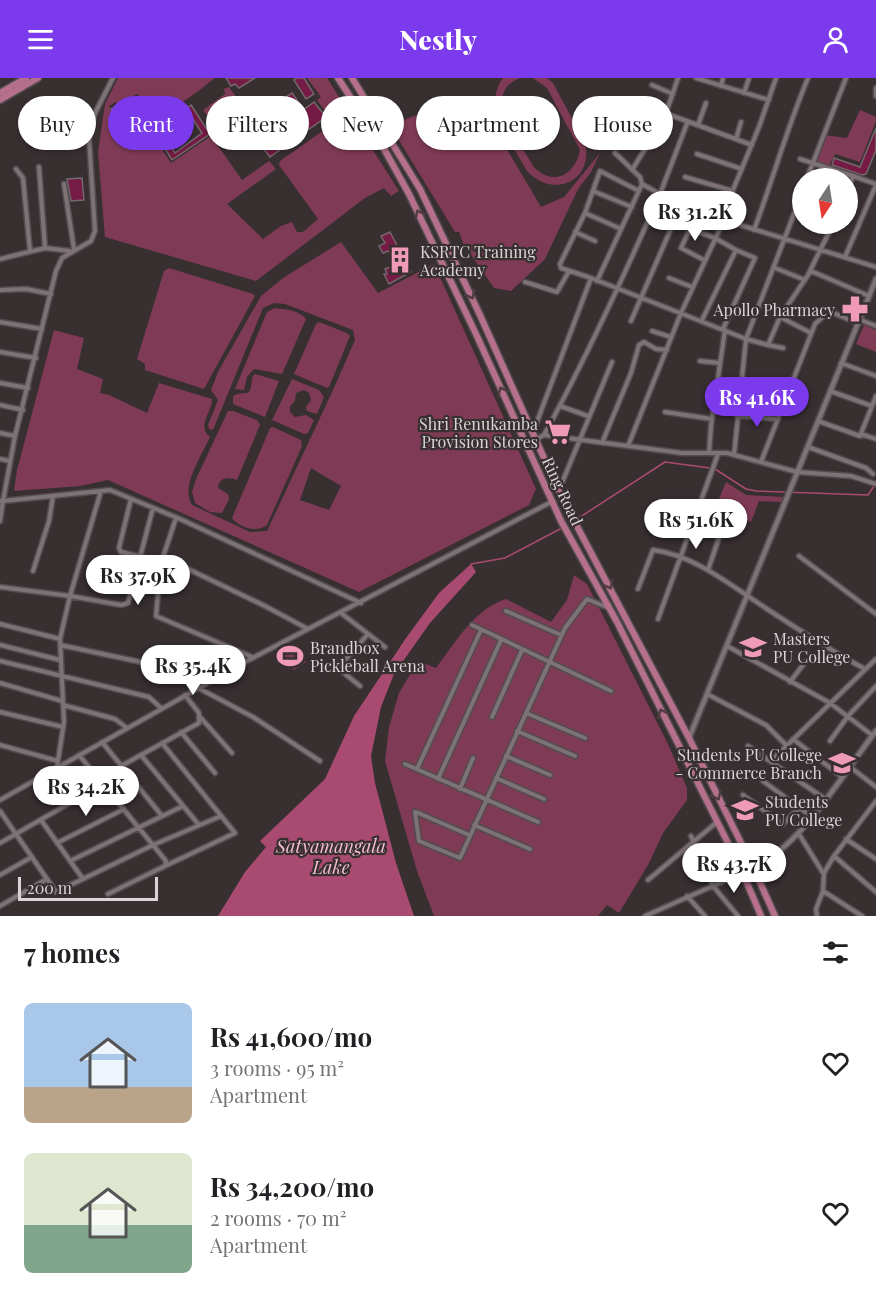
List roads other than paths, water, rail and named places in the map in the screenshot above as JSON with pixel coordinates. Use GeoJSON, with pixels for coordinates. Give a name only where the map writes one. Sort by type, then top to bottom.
{"type":"FeatureCollection","features":[{"type":"Feature","properties":{"kind":"main road"},"geometry":{"type":"LineString","coordinates":[[0,100],[26,78]]}},
{"type":"Feature","properties":{"kind":"main road"},"geometry":{"type":"LineString","coordinates":[[0,93],[38,78]]}},
{"type":"Feature","properties":{"kind":"main road","name":"Ring Road"},"geometry":{"type":"LineString","coordinates":[[338,78],[383,147],[409,194],[561,520],[609,608],[743,873],[761,916]]}},
{"type":"Feature","properties":{"kind":"main road","name":"Ring Road"},"geometry":{"type":"LineString","coordinates":[[352,78],[420,189],[560,493],[689,738],[775,916]]}},
{"type":"Feature","properties":{"kind":"main road"},"geometry":{"type":"LineString","coordinates":[[409,194],[420,189]]}},
{"type":"Feature","properties":{"kind":"main road"},"geometry":{"type":"LineString","coordinates":[[553,501],[560,493]]}},
{"type":"Feature","properties":{"kind":"main road"},"geometry":{"type":"LineString","coordinates":[[677,744],[689,738]]}},
{"type":"Feature","properties":{"kind":"street"},"geometry":{"type":"LineString","coordinates":[[0,521],[1,501],[15,436],[62,258],[72,250],[91,241],[95,231],[89,138],[95,113],[113,78]]}},
{"type":"Feature","properties":{"kind":"street"},"geometry":{"type":"LineString","coordinates":[[652,85],[673,94],[678,78]]}},
{"type":"Feature","properties":{"kind":"street"},"geometry":{"type":"LineString","coordinates":[[696,78],[769,100]]}},
{"type":"Feature","properties":{"kind":"street"},"geometry":{"type":"LineString","coordinates":[[721,86],[723,78]]}},
{"type":"Feature","properties":{"kind":"street"},"geometry":{"type":"LineString","coordinates":[[744,93],[749,78]]}},
{"type":"Feature","properties":{"kind":"street"},"geometry":{"type":"LineString","coordinates":[[628,447],[681,313],[724,220],[723,214],[776,78]]}},
{"type":"Feature","properties":{"kind":"street"},"geometry":{"type":"LineString","coordinates":[[754,230],[789,124],[808,78]]}},
{"type":"Feature","properties":{"kind":"street"},"geometry":{"type":"LineString","coordinates":[[811,168],[846,78]]}},
{"type":"Feature","properties":{"kind":"street"},"geometry":{"type":"LineString","coordinates":[[876,88],[876,96]]}},
{"type":"Feature","properties":{"kind":"street"},"geometry":{"type":"LineString","coordinates":[[698,125],[706,103]]}},
{"type":"Feature","properties":{"kind":"street"},"geometry":{"type":"LineString","coordinates":[[673,116],[752,144]]}},
{"type":"Feature","properties":{"kind":"street"},"geometry":{"type":"LineString","coordinates":[[535,440],[544,435],[602,326],[660,194],[688,121]]}},
{"type":"Feature","properties":{"kind":"street"},"geometry":{"type":"LineString","coordinates":[[736,139],[741,122]]}},
{"type":"Feature","properties":{"kind":"street"},"geometry":{"type":"LineString","coordinates":[[632,170],[644,150]]}},
{"type":"Feature","properties":{"kind":"street"},"geometry":{"type":"LineString","coordinates":[[597,281],[642,184],[640,177],[615,153]]}},
{"type":"Feature","properties":{"kind":"street"},"geometry":{"type":"LineString","coordinates":[[697,154],[742,169]]}},
{"type":"Feature","properties":{"kind":"street"},"geometry":{"type":"LineString","coordinates":[[801,159],[828,168]]}},
{"type":"Feature","properties":{"kind":"street"},"geometry":{"type":"LineString","coordinates":[[39,167],[45,248]]}},
{"type":"Feature","properties":{"kind":"street"},"geometry":{"type":"LineString","coordinates":[[16,169],[24,178],[30,251]]}},
{"type":"Feature","properties":{"kind":"street"},"geometry":{"type":"LineString","coordinates":[[639,191],[600,171],[585,213],[560,264],[561,268],[702,320],[746,339],[783,348]]}},
{"type":"Feature","properties":{"kind":"street"},"geometry":{"type":"LineString","coordinates":[[685,177],[733,191]]}},
{"type":"Feature","properties":{"kind":"street"},"geometry":{"type":"LineString","coordinates":[[845,257],[876,184],[858,178]]}},
{"type":"Feature","properties":{"kind":"street"},"geometry":{"type":"LineString","coordinates":[[64,184],[72,250]]}},
{"type":"Feature","properties":{"kind":"street"},"geometry":{"type":"LineString","coordinates":[[642,184],[660,194],[723,214]]}},
{"type":"Feature","properties":{"kind":"street"},"geometry":{"type":"LineString","coordinates":[[593,191],[632,207]]}},
{"type":"Feature","properties":{"kind":"street"},"geometry":{"type":"LineString","coordinates":[[631,321],[682,201]]}},
{"type":"Feature","properties":{"kind":"street"},"geometry":{"type":"LineString","coordinates":[[585,213],[621,230]]}},
{"type":"Feature","properties":{"kind":"street"},"geometry":{"type":"LineString","coordinates":[[724,220],[876,267]]}},
{"type":"Feature","properties":{"kind":"street"},"geometry":{"type":"LineString","coordinates":[[734,455],[746,339],[792,226]]}},
{"type":"Feature","properties":{"kind":"street"},"geometry":{"type":"LineString","coordinates":[[704,260],[681,248],[688,230],[692,229],[715,238],[755,258],[724,329],[709,453]]}},
{"type":"Feature","properties":{"kind":"street"},"geometry":{"type":"LineString","coordinates":[[575,232],[595,241]]}},
{"type":"Feature","properties":{"kind":"street"},"geometry":{"type":"LineString","coordinates":[[768,345],[780,317],[806,280],[829,234]]}},
{"type":"Feature","properties":{"kind":"street"},"geometry":{"type":"LineString","coordinates":[[0,259],[45,248],[72,250]]}},
{"type":"Feature","properties":{"kind":"street"},"geometry":{"type":"LineString","coordinates":[[702,320],[736,250]]}},
{"type":"Feature","properties":{"kind":"street"},"geometry":{"type":"LineString","coordinates":[[775,268],[806,280]]}},
{"type":"Feature","properties":{"kind":"street"},"geometry":{"type":"LineString","coordinates":[[525,282],[557,292],[569,271]]}},
{"type":"Feature","properties":{"kind":"street"},"geometry":{"type":"LineString","coordinates":[[811,271],[869,296]]}},
{"type":"Feature","properties":{"kind":"street"},"geometry":{"type":"LineString","coordinates":[[530,430],[535,427],[544,406],[591,278]]}},
{"type":"Feature","properties":{"kind":"street"},"geometry":{"type":"LineString","coordinates":[[669,278],[692,287]]}},
{"type":"Feature","properties":{"kind":"street"},"geometry":{"type":"LineString","coordinates":[[689,738],[876,279]]}},
{"type":"Feature","properties":{"kind":"street"},"geometry":{"type":"LineString","coordinates":[[0,290],[26,290],[51,294]]}},
{"type":"Feature","properties":{"kind":"street"},"geometry":{"type":"LineString","coordinates":[[761,462],[815,324],[829,312],[876,326]]}},
{"type":"Feature","properties":{"kind":"street"},"geometry":{"type":"LineString","coordinates":[[780,317],[811,333]]}},
{"type":"Feature","properties":{"kind":"street"},"geometry":{"type":"LineString","coordinates":[[0,322],[42,329]]}},
{"type":"Feature","properties":{"kind":"street"},"geometry":{"type":"LineString","coordinates":[[652,331],[671,337]]}},
{"type":"Feature","properties":{"kind":"street"},"geometry":{"type":"LineString","coordinates":[[602,443],[631,373],[639,345],[644,342],[656,349],[667,350]]}},
{"type":"Feature","properties":{"kind":"street"},"geometry":{"type":"LineString","coordinates":[[0,352],[36,358]]}},
{"type":"Feature","properties":{"kind":"street"},"geometry":{"type":"LineString","coordinates":[[700,361],[720,363]]}},
{"type":"Feature","properties":{"kind":"street"},"geometry":{"type":"LineString","coordinates":[[560,493],[588,416],[612,362]]}},
{"type":"Feature","properties":{"kind":"street"},"geometry":{"type":"LineString","coordinates":[[841,363],[876,375]]}},
{"type":"Feature","properties":{"kind":"street"},"geometry":{"type":"LineString","coordinates":[[0,383],[28,388]]}},
{"type":"Feature","properties":{"kind":"street"},"geometry":{"type":"LineString","coordinates":[[830,391],[876,412]]}},
{"type":"Feature","properties":{"kind":"street"},"geometry":{"type":"LineString","coordinates":[[861,434],[876,396]]}},
{"type":"Feature","properties":{"kind":"street"},"geometry":{"type":"LineString","coordinates":[[0,405],[23,410]]}},
{"type":"Feature","properties":{"kind":"street"},"geometry":{"type":"LineString","coordinates":[[560,406],[588,416]]}},
{"type":"Feature","properties":{"kind":"street"},"geometry":{"type":"LineString","coordinates":[[665,412],[712,419]]}},
{"type":"Feature","properties":{"kind":"street"},"geometry":{"type":"LineString","coordinates":[[737,416],[778,419]]}},
{"type":"Feature","properties":{"kind":"street"},"geometry":{"type":"LineString","coordinates":[[818,422],[876,439]]}},
{"type":"Feature","properties":{"kind":"street"},"geometry":{"type":"LineString","coordinates":[[0,433],[15,436]]}},
{"type":"Feature","properties":{"kind":"street"},"geometry":{"type":"LineString","coordinates":[[544,435],[682,453],[734,455],[797,472],[851,476],[872,483],[874,472],[808,447]]}},
{"type":"Feature","properties":{"kind":"street"},"geometry":{"type":"LineString","coordinates":[[658,620],[718,453]]}},
{"type":"Feature","properties":{"kind":"street"},"geometry":{"type":"LineString","coordinates":[[0,459],[10,461]]}},
{"type":"Feature","properties":{"kind":"street"},"geometry":{"type":"LineString","coordinates":[[1,501],[110,490],[361,603]]}},
{"type":"Feature","properties":{"kind":"street"},"geometry":{"type":"LineString","coordinates":[[57,767],[63,727],[60,639],[100,491]]}},
{"type":"Feature","properties":{"kind":"street"},"geometry":{"type":"LineString","coordinates":[[33,571],[49,521],[53,496]]}},
{"type":"Feature","properties":{"kind":"street"},"geometry":{"type":"LineString","coordinates":[[131,500],[119,548],[121,552],[186,568],[309,629]]}},
{"type":"Feature","properties":{"kind":"street"},"geometry":{"type":"LineString","coordinates":[[0,800],[253,658],[553,501]]}},
{"type":"Feature","properties":{"kind":"street"},"geometry":{"type":"LineString","coordinates":[[0,587],[121,605],[128,603],[153,508]]}},
{"type":"Feature","properties":{"kind":"street"},"geometry":{"type":"LineString","coordinates":[[176,518],[161,563],[156,616],[253,658]]}},
{"type":"Feature","properties":{"kind":"street"},"geometry":{"type":"LineString","coordinates":[[708,570],[723,526]]}},
{"type":"Feature","properties":{"kind":"street"},"geometry":{"type":"LineString","coordinates":[[639,589],[653,550],[681,559],[708,570],[824,646],[865,669]]}},
{"type":"Feature","properties":{"kind":"street"},"geometry":{"type":"LineString","coordinates":[[799,556],[876,614]]}},
{"type":"Feature","properties":{"kind":"street"},"geometry":{"type":"LineString","coordinates":[[470,836],[415,812],[419,841],[460,858],[470,836],[474,825],[561,635],[587,599],[609,608]]}},
{"type":"Feature","properties":{"kind":"street"},"geometry":{"type":"LineString","coordinates":[[506,611],[561,635]]}},
{"type":"Feature","properties":{"kind":"street"},"geometry":{"type":"LineString","coordinates":[[341,613],[385,647]]}},
{"type":"Feature","properties":{"kind":"street"},"geometry":{"type":"LineString","coordinates":[[0,624],[60,639]]}},
{"type":"Feature","properties":{"kind":"street"},"geometry":{"type":"LineString","coordinates":[[472,625],[611,691]]}},
{"type":"Feature","properties":{"kind":"street"},"geometry":{"type":"LineString","coordinates":[[417,769],[482,630]]}},
{"type":"Feature","properties":{"kind":"street"},"geometry":{"type":"LineString","coordinates":[[360,686],[338,668],[368,634]]}},
{"type":"Feature","properties":{"kind":"street"},"geometry":{"type":"LineString","coordinates":[[438,779],[502,640]]}},
{"type":"Feature","properties":{"kind":"street"},"geometry":{"type":"LineString","coordinates":[[0,645],[60,660]]}},
{"type":"Feature","properties":{"kind":"street"},"geometry":{"type":"LineString","coordinates":[[60,645],[155,665],[253,717],[320,761]]}},
{"type":"Feature","properties":{"kind":"street"},"geometry":{"type":"LineString","coordinates":[[645,916],[712,885],[754,869],[776,856],[799,834],[874,733],[830,703],[727,646]]}},
{"type":"Feature","properties":{"kind":"street"},"geometry":{"type":"LineString","coordinates":[[492,717],[522,650]]}},
{"type":"Feature","properties":{"kind":"street"},"geometry":{"type":"LineString","coordinates":[[771,761],[876,659]]}},
{"type":"Feature","properties":{"kind":"street"},"geometry":{"type":"LineString","coordinates":[[790,682],[806,660]]}},
{"type":"Feature","properties":{"kind":"street"},"geometry":{"type":"LineString","coordinates":[[0,662],[60,678],[149,697],[161,708]]}},
{"type":"Feature","properties":{"kind":"street"},"geometry":{"type":"LineString","coordinates":[[0,683],[115,719],[127,728]]}},
{"type":"Feature","properties":{"kind":"street"},"geometry":{"type":"LineString","coordinates":[[830,741],[848,716],[876,686]]}},
{"type":"Feature","properties":{"kind":"street"},"geometry":{"type":"LineString","coordinates":[[707,694],[766,725],[787,746]]}},
{"type":"Feature","properties":{"kind":"street"},"geometry":{"type":"LineString","coordinates":[[185,695],[200,718],[232,753]]}},
{"type":"Feature","properties":{"kind":"street"},"geometry":{"type":"LineString","coordinates":[[0,712],[63,727]]}},
{"type":"Feature","properties":{"kind":"street"},"geometry":{"type":"LineString","coordinates":[[526,713],[585,738]]}},
{"type":"Feature","properties":{"kind":"street"},"geometry":{"type":"LineString","coordinates":[[121,766],[199,723],[200,718]]}},
{"type":"Feature","properties":{"kind":"street"},"geometry":{"type":"LineString","coordinates":[[517,731],[575,756]]}},
{"type":"Feature","properties":{"kind":"street"},"geometry":{"type":"LineString","coordinates":[[181,732],[215,773]]}},
{"type":"Feature","properties":{"kind":"street"},"geometry":{"type":"LineString","coordinates":[[793,739],[842,777]]}},
{"type":"Feature","properties":{"kind":"street"},"geometry":{"type":"LineString","coordinates":[[102,742],[162,816]]}},
{"type":"Feature","properties":{"kind":"street"},"geometry":{"type":"LineString","coordinates":[[108,894],[235,833],[162,743]]}},
{"type":"Feature","properties":{"kind":"street"},"geometry":{"type":"LineString","coordinates":[[0,745],[58,761]]}},
{"type":"Feature","properties":{"kind":"street"},"geometry":{"type":"LineString","coordinates":[[748,746],[825,799]]}},
{"type":"Feature","properties":{"kind":"street"},"geometry":{"type":"LineString","coordinates":[[79,755],[166,861],[165,866]]}},
{"type":"Feature","properties":{"kind":"street"},"geometry":{"type":"LineString","coordinates":[[141,755],[199,825]]}},
{"type":"Feature","properties":{"kind":"street"},"geometry":{"type":"LineString","coordinates":[[506,756],[550,775]]}},
{"type":"Feature","properties":{"kind":"street"},"geometry":{"type":"LineString","coordinates":[[460,789],[473,758]]}},
{"type":"Feature","properties":{"kind":"street"},"geometry":{"type":"LineString","coordinates":[[405,764],[538,822]]}},
{"type":"Feature","properties":{"kind":"street"},"geometry":{"type":"LineString","coordinates":[[849,766],[876,787]]}},
{"type":"Feature","properties":{"kind":"street"},"geometry":{"type":"LineString","coordinates":[[496,778],[544,799]]}},
{"type":"Feature","properties":{"kind":"street"},"geometry":{"type":"LineString","coordinates":[[763,781],[812,817]]}},
{"type":"Feature","properties":{"kind":"street"},"geometry":{"type":"LineString","coordinates":[[0,843],[103,784]]}},
{"type":"Feature","properties":{"kind":"street"},"geometry":{"type":"LineString","coordinates":[[743,795],[783,824],[799,808]]}},
{"type":"Feature","properties":{"kind":"street"},"geometry":{"type":"LineString","coordinates":[[817,916],[816,909],[823,891],[824,873],[846,839],[876,801]]}},
{"type":"Feature","properties":{"kind":"street"},"geometry":{"type":"LineString","coordinates":[[70,861],[183,806]]}},
{"type":"Feature","properties":{"kind":"street"},"geometry":{"type":"LineString","coordinates":[[57,843],[123,809]]}},
{"type":"Feature","properties":{"kind":"street"},"geometry":{"type":"LineString","coordinates":[[0,811],[56,892],[153,845],[221,816]]}},
{"type":"Feature","properties":{"kind":"street"},"geometry":{"type":"LineString","coordinates":[[41,820],[82,879]]}},
{"type":"Feature","properties":{"kind":"street"},"geometry":{"type":"LineString","coordinates":[[648,880],[717,822]]}},
{"type":"Feature","properties":{"kind":"street"},"geometry":{"type":"LineString","coordinates":[[474,825],[530,849]]}},
{"type":"Feature","properties":{"kind":"street"},"geometry":{"type":"LineString","coordinates":[[799,834],[824,873]]}},
{"type":"Feature","properties":{"kind":"street"},"geometry":{"type":"LineString","coordinates":[[691,836],[712,885],[738,916]]}},
{"type":"Feature","properties":{"kind":"street"},"geometry":{"type":"LineString","coordinates":[[846,839],[876,859]]}},
{"type":"Feature","properties":{"kind":"street"},"geometry":{"type":"LineString","coordinates":[[834,856],[876,891]]}},
{"type":"Feature","properties":{"kind":"street"},"geometry":{"type":"LineString","coordinates":[[0,875],[32,857]]}},
{"type":"Feature","properties":{"kind":"street"},"geometry":{"type":"LineString","coordinates":[[0,906],[47,879]]}},
{"type":"Feature","properties":{"kind":"street"},"geometry":{"type":"LineString","coordinates":[[823,891],[862,916]]}},
{"type":"Feature","properties":{"kind":"street"},"geometry":{"type":"LineString","coordinates":[[687,896],[705,916]]}},
{"type":"Feature","properties":{"kind":"water","name":"Satyamangala Lake"},"geometry":{"type":"Polygon","coordinates":[[[471,564],[476,572],[430,623],[394,674],[381,707],[371,756],[375,783],[396,863],[414,916],[218,916],[245,872],[266,847],[260,841],[325,779],[354,716],[406,638],[439,593],[471,564]]]}},
{"type":"Feature","properties":{"kind":"waterway"},"geometry":{"type":"LineString","coordinates":[[577,519],[665,462],[710,468]]}},
{"type":"Feature","properties":{"kind":"waterway"},"geometry":{"type":"LineString","coordinates":[[715,469],[746,489],[756,491],[868,495],[874,486]]}},
{"type":"Feature","properties":{"kind":"waterway"},"geometry":{"type":"LineString","coordinates":[[471,564],[505,558],[562,528]]}},
{"type":"Feature","properties":{"kind":"place","name":"KSRTC Training Academy"},"geometry":{"type":"Point","coordinates":[400,260]}},
{"type":"Feature","properties":{"kind":"place","name":"Apollo Pharmacy"},"geometry":{"type":"Point","coordinates":[855,309]}},
{"type":"Feature","properties":{"kind":"place","name":"Shri Renukamba Provision Stores"},"geometry":{"type":"Point","coordinates":[558,432]}},
{"type":"Feature","properties":{"kind":"place","name":"Masters PU College"},"geometry":{"type":"Point","coordinates":[753,647]}},
{"type":"Feature","properties":{"kind":"place","name":"Brandbox Pickleball Arena"},"geometry":{"type":"Point","coordinates":[290,656]}},
{"type":"Feature","properties":{"kind":"place","name":"Students PU College - Commerce Branch"},"geometry":{"type":"Point","coordinates":[842,763]}},
{"type":"Feature","properties":{"kind":"place","name":"Students PU College"},"geometry":{"type":"Point","coordinates":[745,810]}}]}
